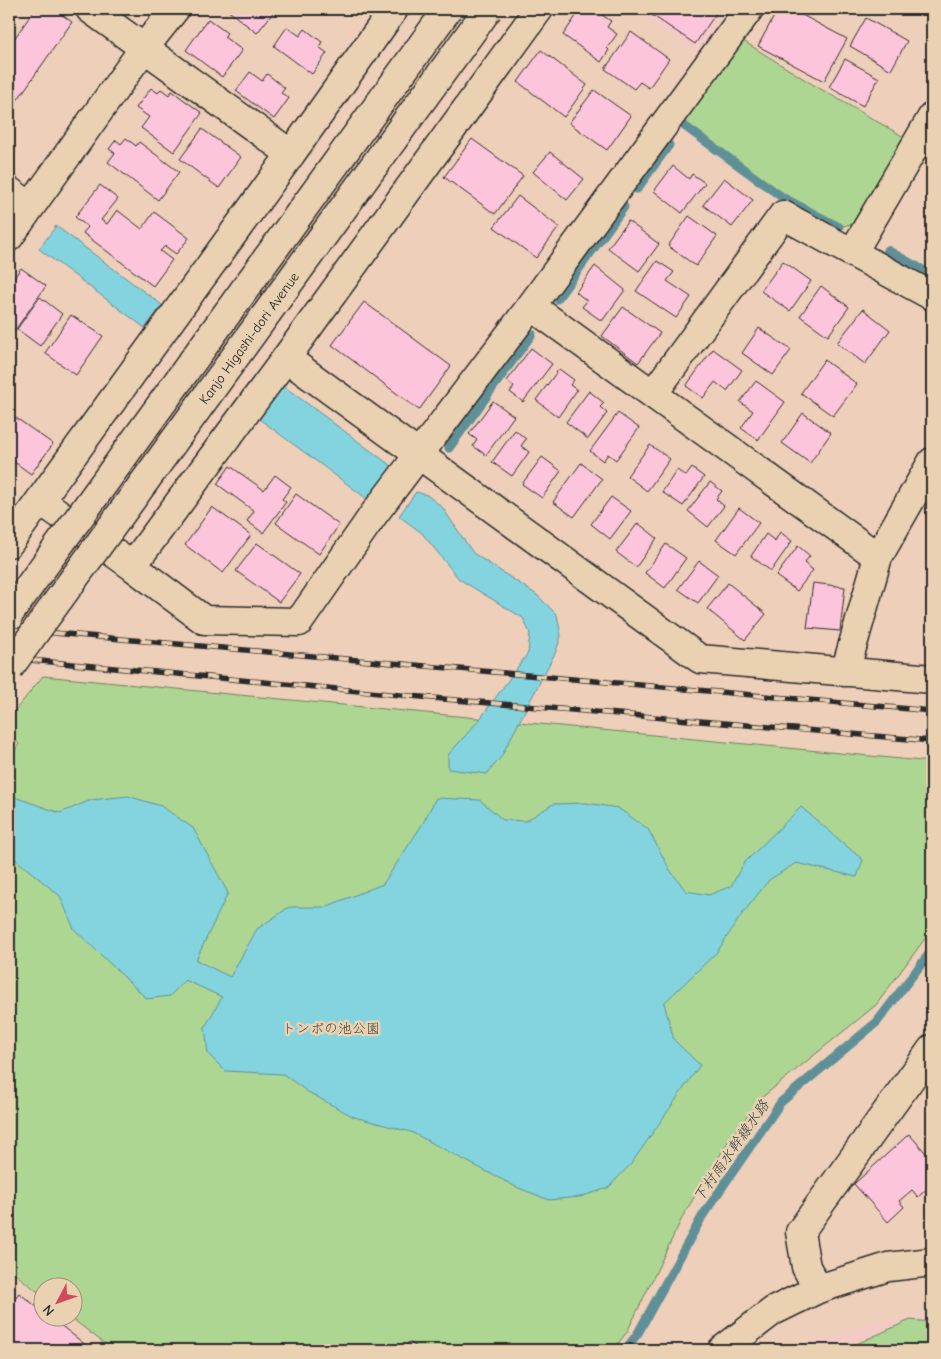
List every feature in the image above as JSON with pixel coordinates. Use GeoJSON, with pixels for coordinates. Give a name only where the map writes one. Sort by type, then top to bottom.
{"type":"FeatureCollection","features":[{"type":"Feature","properties":{"kind":"street"},"geometry":{"type":"LineString","coordinates":[[90,9],[291,154]]}},
{"type":"Feature","properties":{"kind":"street"},"geometry":{"type":"LineString","coordinates":[[9,237],[20,198],[175,9]]}},
{"type":"Feature","properties":{"kind":"street"},"geometry":{"type":"LineString","coordinates":[[9,543],[394,9]]}},
{"type":"Feature","properties":{"kind":"street"},"geometry":{"type":"LineString","coordinates":[[9,614],[448,9]]}},
{"type":"Feature","properties":{"kind":"street","name":"Kanjo Higashi-dori Avenue"},"geometry":{"type":"LineString","coordinates":[[9,668],[488,9]]}},
{"type":"Feature","properties":{"kind":"street"},"geometry":{"type":"LineString","coordinates":[[132,566],[286,358],[539,9]]}},
{"type":"Feature","properties":{"kind":"street"},"geometry":{"type":"LineString","coordinates":[[40,500],[204,620],[299,622],[374,514],[531,306],[749,9]]}},
{"type":"Feature","properties":{"kind":"street"},"geometry":{"type":"LineString","coordinates":[[853,252],[932,117]]}},
{"type":"Feature","properties":{"kind":"street"},"geometry":{"type":"LineString","coordinates":[[653,394],[783,214],[932,296]]}},
{"type":"Feature","properties":{"kind":"street"},"geometry":{"type":"LineString","coordinates":[[531,306],[878,557]]}},
{"type":"Feature","properties":{"kind":"street"},"geometry":{"type":"LineString","coordinates":[[286,358],[700,659],[932,679]]}},
{"type":"Feature","properties":{"kind":"street"},"geometry":{"type":"LineString","coordinates":[[845,672],[878,557],[932,462]]}},
{"type":"Feature","properties":{"kind":"street"},"geometry":{"type":"LineString","coordinates":[[818,1289],[806,1266],[800,1232],[932,1049]]}},
{"type":"Feature","properties":{"kind":"street"},"geometry":{"type":"LineString","coordinates":[[722,1350],[773,1311],[818,1289],[888,1267],[932,1262]]}},
{"type":"Feature","properties":{"kind":"shaded area"},"geometry":{"type":"Polygon","coordinates":[[[629,9],[734,9],[700,57],[629,9]]]}},
{"type":"Feature","properties":{"kind":"shaded area"},"geometry":{"type":"Polygon","coordinates":[[[932,1313],[932,1350],[803,1350],[812,1343],[872,1322],[932,1313]]]}},
{"type":"Feature","properties":{"kind":"green space"},"geometry":{"type":"Polygon","coordinates":[[[740,39],[812,84],[904,137],[852,224],[839,227],[782,197],[681,123],[740,39]]]}},
{"type":"Feature","properties":{"kind":"green space","name":"トンボの池公園"},"geometry":{"type":"Polygon","coordinates":[[[43,676],[932,762],[932,929],[876,1005],[760,1099],[728,1142],[684,1214],[627,1332],[613,1350],[113,1350],[82,1326],[82,1276],[32,1276],[32,1287],[9,1269],[9,759],[19,744],[9,733],[9,718],[43,676]]]}},
{"type":"Feature","properties":{"kind":"green space"},"geometry":{"type":"Polygon","coordinates":[[[910,1320],[932,1322],[932,1350],[843,1350],[910,1320]]]}},
{"type":"Feature","properties":{"kind":"water"},"geometry":{"type":"Polygon","coordinates":[[[56,226],[162,305],[145,328],[39,249],[56,226]]]}},
{"type":"Feature","properties":{"kind":"water"},"geometry":{"type":"Polygon","coordinates":[[[282,385],[394,468],[370,501],[258,418],[282,385]]]}},
{"type":"Feature","properties":{"kind":"water"},"geometry":{"type":"Polygon","coordinates":[[[416,492],[427,495],[442,507],[473,553],[537,595],[557,615],[561,636],[556,651],[501,757],[487,774],[448,769],[448,755],[480,719],[528,653],[530,633],[523,618],[459,579],[422,533],[399,516],[416,492]]]}},
{"type":"Feature","properties":{"kind":"water"},"geometry":{"type":"Polygon","coordinates":[[[9,795],[60,813],[91,800],[128,796],[161,806],[193,828],[228,893],[196,960],[230,977],[257,929],[289,907],[325,907],[383,884],[422,825],[436,798],[480,800],[503,820],[526,821],[553,804],[586,803],[618,808],[648,829],[670,870],[686,891],[709,895],[731,886],[744,863],[801,807],[863,860],[857,877],[796,863],[769,880],[740,917],[717,952],[664,1003],[674,1040],[700,1065],[631,1164],[608,1188],[580,1197],[549,1200],[516,1187],[411,1132],[354,1117],[308,1092],[283,1074],[225,1071],[208,1054],[205,1027],[222,997],[185,980],[170,996],[147,999],[74,929],[60,896],[9,854],[9,795]]]}},
{"type":"Feature","properties":{"kind":"building"},"geometry":{"type":"Polygon","coordinates":[[[35,9],[54,9],[72,22],[9,112],[9,46],[35,9]]]}},
{"type":"Feature","properties":{"kind":"building"},"geometry":{"type":"Polygon","coordinates":[[[226,9],[276,9],[257,33],[226,9]]]}},
{"type":"Feature","properties":{"kind":"building"},"geometry":{"type":"Polygon","coordinates":[[[581,9],[593,9],[611,21],[607,27],[617,34],[607,48],[609,50],[601,62],[563,35],[581,9]]]}},
{"type":"Feature","properties":{"kind":"building"},"geometry":{"type":"Polygon","coordinates":[[[643,9],[719,9],[695,44],[643,9]]]}},
{"type":"Feature","properties":{"kind":"building"},"geometry":{"type":"Polygon","coordinates":[[[778,9],[791,9],[847,39],[824,81],[758,46],[778,9]]]}},
{"type":"Feature","properties":{"kind":"building"},"geometry":{"type":"Polygon","coordinates":[[[866,18],[907,41],[891,70],[850,46],[866,18]]]}},
{"type":"Feature","properties":{"kind":"building"},"geometry":{"type":"Polygon","coordinates":[[[208,19],[227,33],[224,37],[242,50],[222,77],[186,50],[208,19]]]}},
{"type":"Feature","properties":{"kind":"building"},"geometry":{"type":"Polygon","coordinates":[[[287,27],[300,36],[305,29],[322,42],[319,47],[327,53],[312,74],[274,46],[287,27]]]}},
{"type":"Feature","properties":{"kind":"building"},"geometry":{"type":"Polygon","coordinates":[[[631,32],[669,59],[649,88],[640,82],[634,89],[605,69],[631,32]]]}},
{"type":"Feature","properties":{"kind":"building"},"geometry":{"type":"Polygon","coordinates":[[[541,50],[587,85],[564,117],[518,82],[541,50]]]}},
{"type":"Feature","properties":{"kind":"building"},"geometry":{"type":"Polygon","coordinates":[[[845,59],[879,78],[863,106],[829,87],[845,59]]]}},
{"type":"Feature","properties":{"kind":"building"},"geometry":{"type":"Polygon","coordinates":[[[250,72],[262,81],[267,74],[285,88],[281,93],[289,98],[274,119],[236,91],[250,72]]]}},
{"type":"Feature","properties":{"kind":"building"},"geometry":{"type":"Polygon","coordinates":[[[151,88],[158,93],[161,89],[169,95],[172,91],[202,113],[174,152],[141,128],[149,117],[136,108],[151,88]]]}},
{"type":"Feature","properties":{"kind":"building"},"geometry":{"type":"Polygon","coordinates":[[[594,90],[631,116],[607,150],[569,123],[594,90]]]}},
{"type":"Feature","properties":{"kind":"building"},"geometry":{"type":"Polygon","coordinates":[[[202,129],[241,157],[219,188],[180,159],[202,129]]]}},
{"type":"Feature","properties":{"kind":"building"},"geometry":{"type":"Polygon","coordinates":[[[126,138],[136,146],[139,142],[179,172],[158,200],[108,162],[115,153],[109,149],[116,140],[121,144],[126,138]]]}},
{"type":"Feature","properties":{"kind":"building"},"geometry":{"type":"Polygon","coordinates":[[[472,139],[523,176],[495,214],[444,177],[472,139]]]}},
{"type":"Feature","properties":{"kind":"building"},"geometry":{"type":"Polygon","coordinates":[[[550,152],[584,179],[567,200],[533,172],[550,152]]]}},
{"type":"Feature","properties":{"kind":"building"},"geometry":{"type":"Polygon","coordinates":[[[673,166],[689,179],[692,174],[705,183],[682,213],[654,191],[673,166]]]}},
{"type":"Feature","properties":{"kind":"building"},"geometry":{"type":"Polygon","coordinates":[[[724,178],[753,200],[732,227],[703,205],[724,178]]]}},
{"type":"Feature","properties":{"kind":"building"},"geometry":{"type":"Polygon","coordinates":[[[100,185],[118,199],[101,220],[107,224],[117,210],[142,229],[154,212],[189,238],[176,254],[165,246],[160,251],[172,260],[153,286],[83,233],[88,227],[75,217],[100,185]]]}},
{"type":"Feature","properties":{"kind":"building"},"geometry":{"type":"Polygon","coordinates":[[[518,196],[559,227],[536,258],[494,227],[518,196]]]}},
{"type":"Feature","properties":{"kind":"building"},"geometry":{"type":"Polygon","coordinates":[[[689,216],[717,236],[696,266],[668,246],[689,216]]]}},
{"type":"Feature","properties":{"kind":"building"},"geometry":{"type":"Polygon","coordinates":[[[628,221],[659,244],[639,271],[608,248],[628,221]]]}},
{"type":"Feature","properties":{"kind":"building"},"geometry":{"type":"Polygon","coordinates":[[[657,261],[674,272],[667,281],[691,297],[676,318],[636,291],[657,261]]]}},
{"type":"Feature","properties":{"kind":"building"},"geometry":{"type":"Polygon","coordinates":[[[783,261],[811,281],[790,311],[761,291],[783,261]]]}},
{"type":"Feature","properties":{"kind":"building"},"geometry":{"type":"Polygon","coordinates":[[[595,266],[625,290],[602,321],[582,307],[587,301],[576,292],[595,266]]]}},
{"type":"Feature","properties":{"kind":"building"},"geometry":{"type":"Polygon","coordinates":[[[21,268],[46,286],[13,333],[9,329],[9,285],[21,268]]]}},
{"type":"Feature","properties":{"kind":"building"},"geometry":{"type":"Polygon","coordinates":[[[821,286],[849,307],[828,336],[800,316],[821,286]]]}},
{"type":"Feature","properties":{"kind":"building"},"geometry":{"type":"Polygon","coordinates":[[[40,297],[62,314],[40,346],[17,329],[40,297]]]}},
{"type":"Feature","properties":{"kind":"building"},"geometry":{"type":"Polygon","coordinates":[[[364,302],[451,366],[419,410],[332,345],[364,302]]]}},
{"type":"Feature","properties":{"kind":"building"},"geometry":{"type":"Polygon","coordinates":[[[623,307],[660,333],[638,363],[602,336],[623,307]]]}},
{"type":"Feature","properties":{"kind":"building"},"geometry":{"type":"Polygon","coordinates":[[[863,309],[890,330],[865,364],[837,343],[863,309]]]}},
{"type":"Feature","properties":{"kind":"building"},"geometry":{"type":"Polygon","coordinates":[[[71,315],[103,336],[76,375],[45,353],[71,315]]]}},
{"type":"Feature","properties":{"kind":"building"},"geometry":{"type":"Polygon","coordinates":[[[759,328],[791,350],[773,375],[742,353],[759,328]]]}},
{"type":"Feature","properties":{"kind":"building"},"geometry":{"type":"Polygon","coordinates":[[[531,348],[552,364],[523,402],[510,392],[514,387],[507,381],[531,348]]]}},
{"type":"Feature","properties":{"kind":"building"},"geometry":{"type":"Polygon","coordinates":[[[713,349],[742,370],[727,391],[715,382],[703,398],[686,386],[713,349]]]}},
{"type":"Feature","properties":{"kind":"building"},"geometry":{"type":"Polygon","coordinates":[[[824,360],[857,384],[833,416],[801,393],[824,360]]]}},
{"type":"Feature","properties":{"kind":"building"},"geometry":{"type":"Polygon","coordinates":[[[559,369],[574,380],[570,385],[577,390],[558,417],[536,400],[559,369]]]}},
{"type":"Feature","properties":{"kind":"building"},"geometry":{"type":"Polygon","coordinates":[[[756,381],[785,402],[758,440],[741,428],[753,411],[740,402],[756,381]]]}},
{"type":"Feature","properties":{"kind":"building"},"geometry":{"type":"Polygon","coordinates":[[[589,391],[604,403],[600,407],[607,413],[588,439],[566,422],[589,391]]]}},
{"type":"Feature","properties":{"kind":"building"},"geometry":{"type":"Polygon","coordinates":[[[493,401],[514,416],[486,455],[473,446],[477,440],[469,434],[493,401]]]}},
{"type":"Feature","properties":{"kind":"building"},"geometry":{"type":"Polygon","coordinates":[[[9,413],[53,444],[31,474],[13,461],[9,465],[9,413]]]}},
{"type":"Feature","properties":{"kind":"building"},"geometry":{"type":"Polygon","coordinates":[[[618,413],[639,428],[616,460],[608,454],[603,461],[590,451],[618,413]]]}},
{"type":"Feature","properties":{"kind":"building"},"geometry":{"type":"Polygon","coordinates":[[[803,413],[831,433],[810,463],[782,443],[803,413]]]}},
{"type":"Feature","properties":{"kind":"building"},"geometry":{"type":"Polygon","coordinates":[[[515,430],[526,439],[521,446],[529,452],[512,476],[492,462],[515,430]]]}},
{"type":"Feature","properties":{"kind":"building"},"geometry":{"type":"Polygon","coordinates":[[[650,445],[670,459],[647,491],[627,476],[650,445]]]}},
{"type":"Feature","properties":{"kind":"building"},"geometry":{"type":"Polygon","coordinates":[[[542,457],[561,471],[542,498],[522,484],[542,457]]]}},
{"type":"Feature","properties":{"kind":"building"},"geometry":{"type":"Polygon","coordinates":[[[581,463],[602,479],[574,517],[553,502],[581,463]]]}},
{"type":"Feature","properties":{"kind":"building"},"geometry":{"type":"Polygon","coordinates":[[[230,466],[264,490],[275,475],[291,487],[282,499],[286,502],[263,533],[247,521],[254,511],[217,484],[230,466]]]}},
{"type":"Feature","properties":{"kind":"building"},"geometry":{"type":"Polygon","coordinates":[[[692,468],[704,477],[683,506],[662,492],[677,470],[686,476],[692,468]]]}},
{"type":"Feature","properties":{"kind":"building"},"geometry":{"type":"Polygon","coordinates":[[[710,482],[722,491],[716,499],[724,506],[708,527],[688,511],[710,482]]]}},
{"type":"Feature","properties":{"kind":"building"},"geometry":{"type":"Polygon","coordinates":[[[296,494],[339,525],[319,554],[276,523],[296,494]]]}},
{"type":"Feature","properties":{"kind":"building"},"geometry":{"type":"Polygon","coordinates":[[[611,497],[631,511],[610,539],[591,524],[611,497]]]}},
{"type":"Feature","properties":{"kind":"building"},"geometry":{"type":"Polygon","coordinates":[[[212,507],[251,535],[223,573],[185,545],[212,507]]]}},
{"type":"Feature","properties":{"kind":"building"},"geometry":{"type":"Polygon","coordinates":[[[739,508],[759,523],[736,554],[716,540],[739,508]]]}},
{"type":"Feature","properties":{"kind":"building"},"geometry":{"type":"Polygon","coordinates":[[[638,523],[657,538],[636,567],[616,552],[638,523]]]}},
{"type":"Feature","properties":{"kind":"building"},"geometry":{"type":"Polygon","coordinates":[[[780,532],[792,541],[771,571],[751,556],[766,534],[775,541],[780,532]]]}},
{"type":"Feature","properties":{"kind":"building"},"geometry":{"type":"Polygon","coordinates":[[[257,543],[300,574],[279,602],[236,571],[257,543]]]}},
{"type":"Feature","properties":{"kind":"building"},"geometry":{"type":"Polygon","coordinates":[[[666,544],[686,558],[665,588],[645,573],[666,544]]]}},
{"type":"Feature","properties":{"kind":"building"},"geometry":{"type":"Polygon","coordinates":[[[798,546],[810,556],[804,563],[813,570],[797,591],[776,576],[798,546]]]}},
{"type":"Feature","properties":{"kind":"building"},"geometry":{"type":"Polygon","coordinates":[[[699,561],[718,575],[698,603],[678,589],[699,561]]]}},
{"type":"Feature","properties":{"kind":"building"},"geometry":{"type":"Polygon","coordinates":[[[728,583],[766,614],[745,640],[707,609],[728,583]]]}},
{"type":"Feature","properties":{"kind":"building"},"geometry":{"type":"Polygon","coordinates":[[[813,583],[845,587],[840,631],[807,628],[813,583]]]}},
{"type":"Feature","properties":{"kind":"building"},"geometry":{"type":"Polygon","coordinates":[[[909,1134],[932,1160],[932,1172],[930,1175],[932,1177],[932,1184],[918,1197],[912,1190],[899,1201],[904,1207],[888,1222],[854,1184],[909,1134]]]}},
{"type":"Feature","properties":{"kind":"building"},"geometry":{"type":"Polygon","coordinates":[[[19,1293],[32,1303],[32,1326],[62,1326],[92,1350],[18,1350],[9,1343],[9,1302],[11,1304],[19,1293]]]}},
{"type":"Feature","properties":{"kind":"building"},"geometry":{"type":"Polygon","coordinates":[[[409,1342],[421,1350],[403,1350],[409,1342]]]}},
{"type":"Feature","properties":{"kind":"waterway"},"geometry":{"type":"LineString","coordinates":[[683,125],[782,197],[839,227]]}},
{"type":"Feature","properties":{"kind":"waterway"},"geometry":{"type":"LineString","coordinates":[[637,189],[669,145]]}},
{"type":"Feature","properties":{"kind":"waterway"},"geometry":{"type":"LineString","coordinates":[[557,299],[624,207]]}},
{"type":"Feature","properties":{"kind":"waterway"},"geometry":{"type":"LineString","coordinates":[[887,250],[932,275]]}},
{"type":"Feature","properties":{"kind":"waterway"},"geometry":{"type":"LineString","coordinates":[[449,448],[532,334]]}},
{"type":"Feature","properties":{"kind":"waterway","name":"下村雨水幹線水路"},"geometry":{"type":"LineString","coordinates":[[625,1350],[638,1333],[703,1215],[781,1102],[877,1022],[932,950]]}},
{"type":"Feature","properties":{"kind":"railway"},"geometry":{"type":"LineString","coordinates":[[9,629],[932,711]]}},
{"type":"Feature","properties":{"kind":"railway"},"geometry":{"type":"LineString","coordinates":[[9,658],[432,698],[932,741]]}}]}
